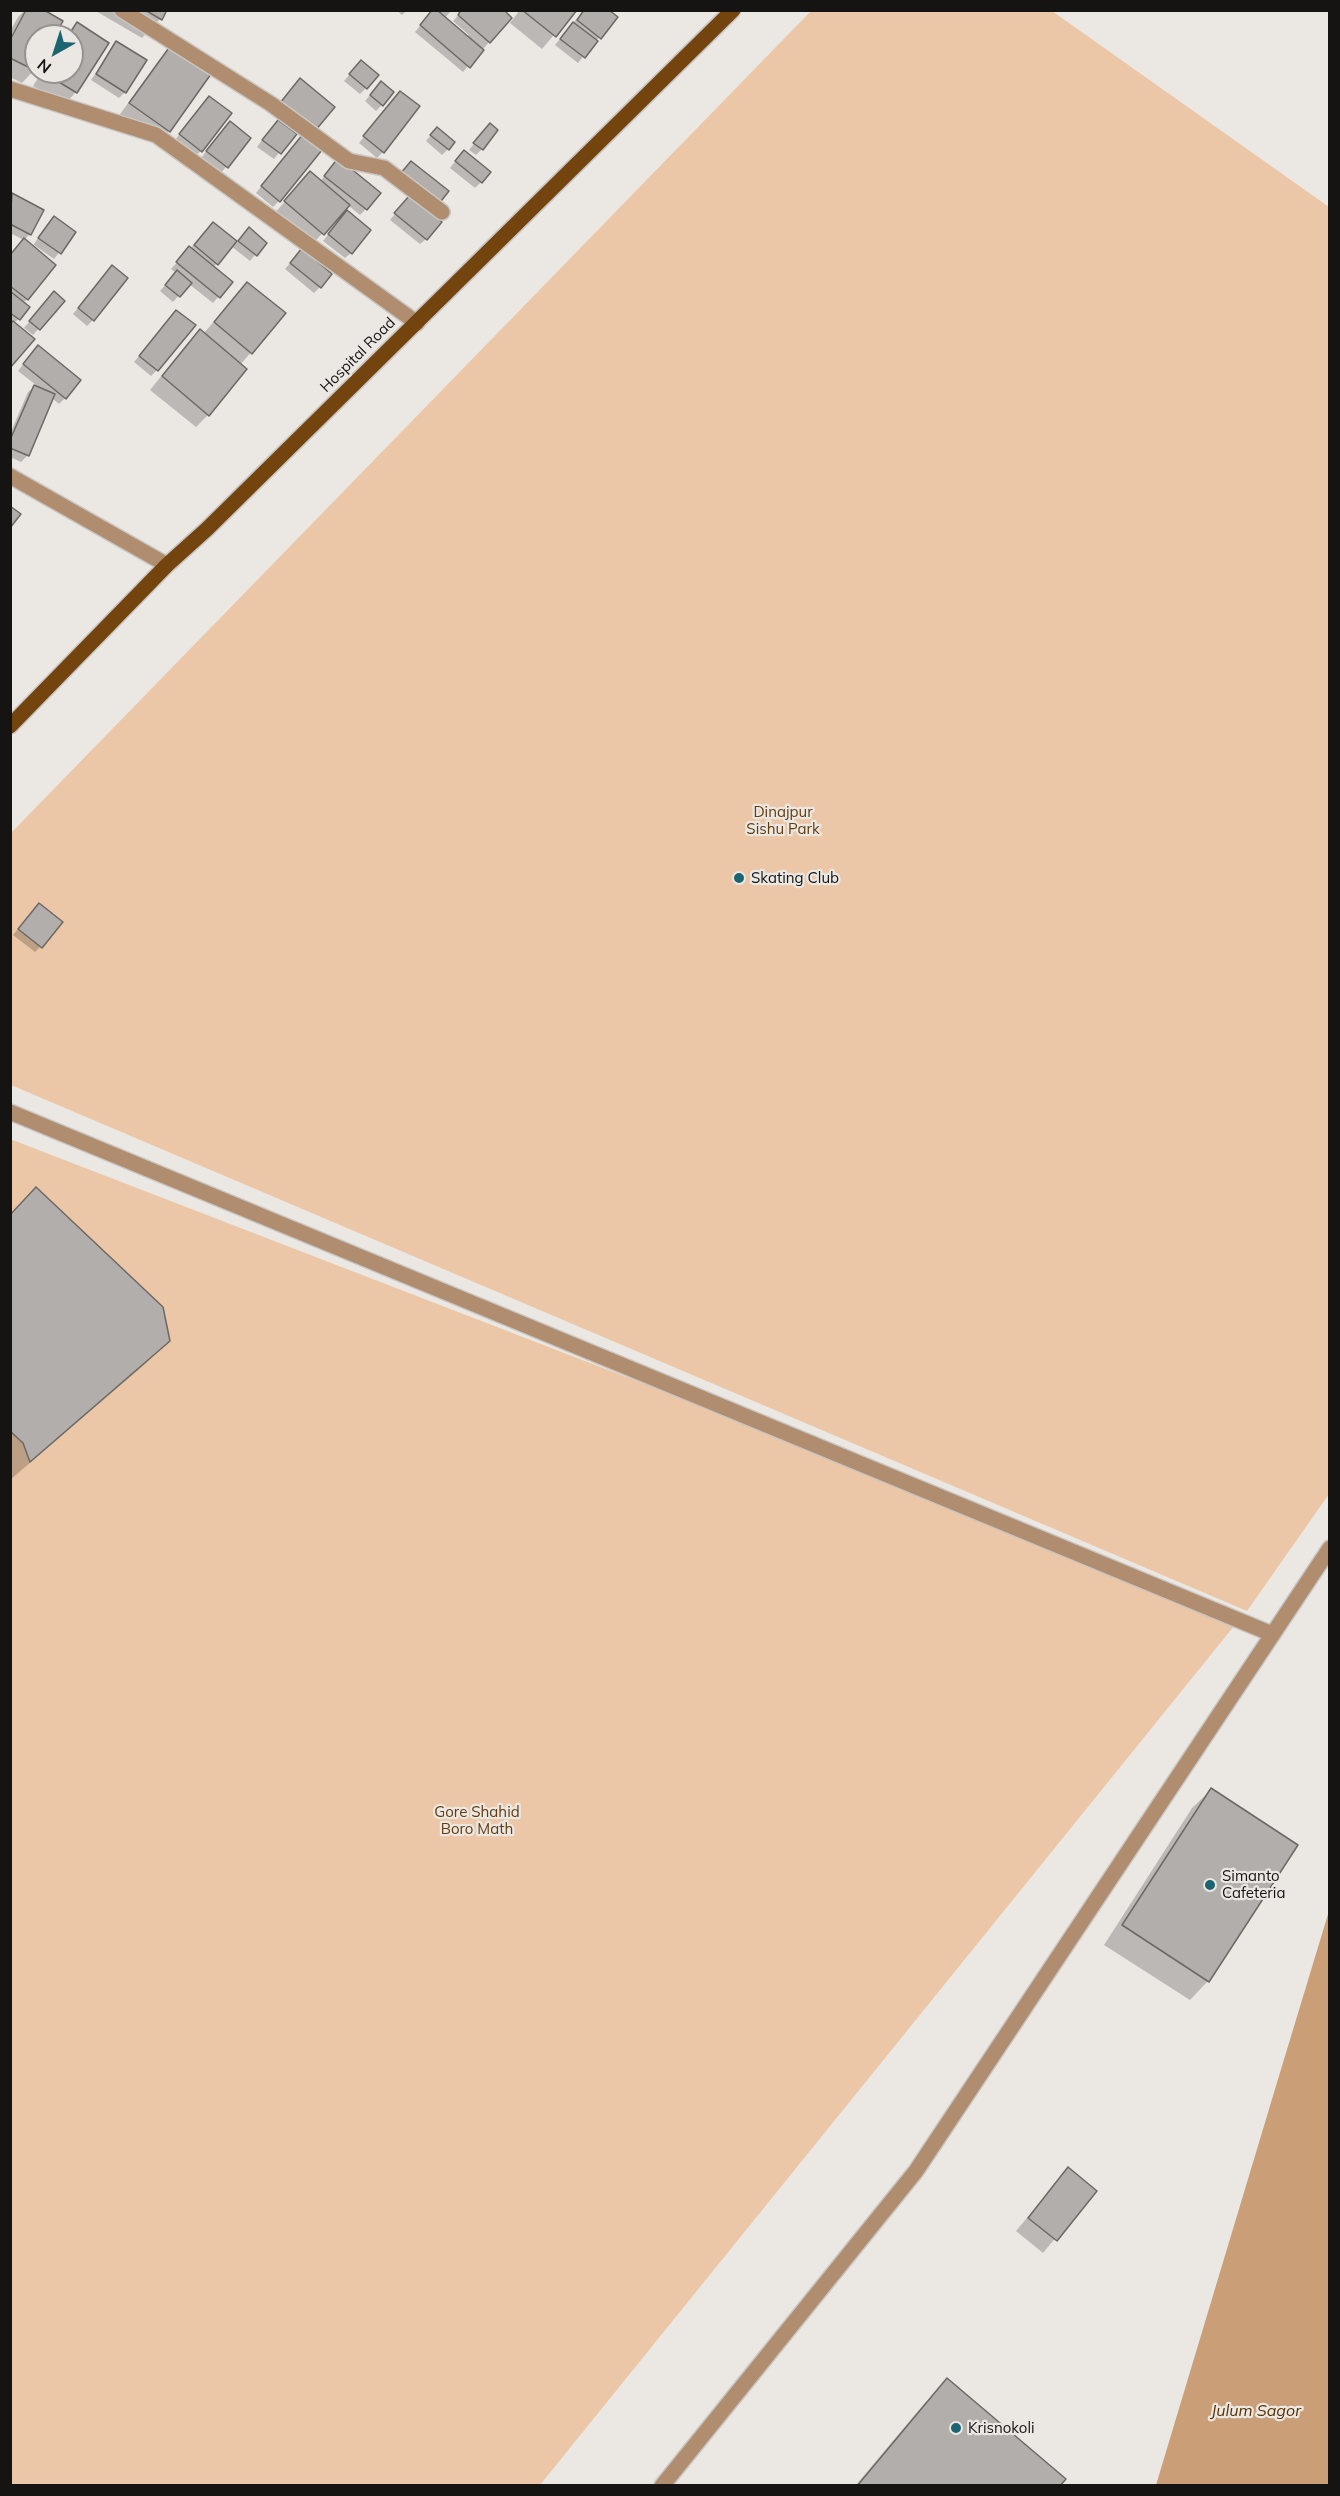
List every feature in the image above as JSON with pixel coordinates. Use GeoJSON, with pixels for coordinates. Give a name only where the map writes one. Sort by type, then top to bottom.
{"type":"FeatureCollection","features":[{"type":"Feature","properties":{"kind":"main road","name":"Hospital Road"},"geometry":{"type":"LineString","coordinates":[[10,726],[166,565],[207,529],[733,10]]}},
{"type":"Feature","properties":{"kind":"street"},"geometry":{"type":"LineString","coordinates":[[122,10],[271,104],[350,161],[384,168],[442,212]]}},
{"type":"Feature","properties":{"kind":"street"},"geometry":{"type":"LineString","coordinates":[[10,89],[156,135],[417,323]]}},
{"type":"Feature","properties":{"kind":"street"},"geometry":{"type":"LineString","coordinates":[[10,476],[166,565]]}},
{"type":"Feature","properties":{"kind":"street"},"geometry":{"type":"LineString","coordinates":[[10,1112],[1272,1634]]}},
{"type":"Feature","properties":{"kind":"street"},"geometry":{"type":"LineString","coordinates":[[662,2486],[916,2171],[1329,1548]]}},
{"type":"Feature","properties":{"kind":"green space","name":"Dinajpur Sishu Park"},"geometry":{"type":"Polygon","coordinates":[[[811,11],[1052,11],[1329,207],[1329,1494],[1247,1611],[11,1085],[10,834],[811,11]]]}},
{"type":"Feature","properties":{"kind":"green space","name":"Gore Shahid Boro Math"},"geometry":{"type":"Polygon","coordinates":[[[10,1139],[1243,1615],[540,2485],[11,2485],[10,1139]]]}},
{"type":"Feature","properties":{"kind":"water","name":"Julum Sagor"},"geometry":{"type":"Polygon","coordinates":[[[1329,1911],[1329,2485],[1156,2485],[1282,2066],[1329,1911]]]}},
{"type":"Feature","properties":{"kind":"building"},"geometry":{"type":"Polygon","coordinates":[[[26,10],[44,10],[63,21],[61,24],[24,24],[24,65],[10,58],[10,40],[26,10]]]}},
{"type":"Feature","properties":{"kind":"building"},"geometry":{"type":"Polygon","coordinates":[[[145,10],[167,10],[162,20],[145,10]]]}},
{"type":"Feature","properties":{"kind":"building"},"geometry":{"type":"Polygon","coordinates":[[[432,10],[437,10],[484,50],[470,68],[420,25],[432,10]]]}},
{"type":"Feature","properties":{"kind":"building"},"geometry":{"type":"Polygon","coordinates":[[[461,10],[504,10],[512,18],[490,43],[458,15],[461,10]]]}},
{"type":"Feature","properties":{"kind":"building"},"geometry":{"type":"Polygon","coordinates":[[[522,10],[577,10],[556,37],[522,10]]]}},
{"type":"Feature","properties":{"kind":"building"},"geometry":{"type":"Polygon","coordinates":[[[584,10],[609,10],[618,17],[601,39],[577,20],[584,10]]]}},
{"type":"Feature","properties":{"kind":"building"},"geometry":{"type":"Polygon","coordinates":[[[573,22],[598,41],[585,58],[560,39],[573,22]]]}},
{"type":"Feature","properties":{"kind":"building"},"geometry":{"type":"Polygon","coordinates":[[[84,27],[109,43],[84,82],[84,27]]]}},
{"type":"Feature","properties":{"kind":"building"},"geometry":{"type":"Polygon","coordinates":[[[116,41],[147,60],[126,93],[96,74],[116,41]]]}},
{"type":"Feature","properties":{"kind":"building"},"geometry":{"type":"Polygon","coordinates":[[[171,45],[211,74],[170,132],[129,103],[171,45]]]}},
{"type":"Feature","properties":{"kind":"building"},"geometry":{"type":"Polygon","coordinates":[[[361,60],[379,75],[367,89],[349,74],[361,60]]]}},
{"type":"Feature","properties":{"kind":"building"},"geometry":{"type":"Polygon","coordinates":[[[300,78],[335,107],[315,131],[280,103],[300,78]]]}},
{"type":"Feature","properties":{"kind":"building"},"geometry":{"type":"Polygon","coordinates":[[[381,81],[394,92],[383,106],[370,95],[381,81]]]}},
{"type":"Feature","properties":{"kind":"building"},"geometry":{"type":"Polygon","coordinates":[[[62,84],[83,84],[77,93],[62,84]]]}},
{"type":"Feature","properties":{"kind":"building"},"geometry":{"type":"Polygon","coordinates":[[[400,91],[420,106],[384,153],[363,136],[400,91]]]}},
{"type":"Feature","properties":{"kind":"building"},"geometry":{"type":"Polygon","coordinates":[[[209,96],[232,113],[202,152],[179,134],[209,96]]]}},
{"type":"Feature","properties":{"kind":"building"},"geometry":{"type":"Polygon","coordinates":[[[278,120],[297,134],[281,154],[262,140],[278,120]]]}},
{"type":"Feature","properties":{"kind":"building"},"geometry":{"type":"Polygon","coordinates":[[[230,121],[251,138],[228,168],[206,151],[230,121]]]}},
{"type":"Feature","properties":{"kind":"building"},"geometry":{"type":"Polygon","coordinates":[[[490,123],[498,130],[483,150],[473,143],[490,123]]]}},
{"type":"Feature","properties":{"kind":"building"},"geometry":{"type":"Polygon","coordinates":[[[437,127],[455,142],[449,150],[430,135],[437,127]]]}},
{"type":"Feature","properties":{"kind":"building"},"geometry":{"type":"Polygon","coordinates":[[[303,134],[322,150],[280,202],[261,186],[303,134]]]}},
{"type":"Feature","properties":{"kind":"building"},"geometry":{"type":"Polygon","coordinates":[[[464,150],[491,172],[482,183],[455,161],[464,150]]]}},
{"type":"Feature","properties":{"kind":"building"},"geometry":{"type":"Polygon","coordinates":[[[338,158],[381,193],[367,210],[324,176],[338,158]]]}},
{"type":"Feature","properties":{"kind":"building"},"geometry":{"type":"Polygon","coordinates":[[[411,161],[449,191],[438,205],[400,174],[411,161]]]}},
{"type":"Feature","properties":{"kind":"building"},"geometry":{"type":"Polygon","coordinates":[[[310,171],[350,205],[324,235],[284,201],[310,171]]]}},
{"type":"Feature","properties":{"kind":"building"},"geometry":{"type":"Polygon","coordinates":[[[12,193],[44,210],[31,235],[10,224],[12,193]]]}},
{"type":"Feature","properties":{"kind":"building"},"geometry":{"type":"Polygon","coordinates":[[[410,195],[442,222],[427,240],[394,213],[410,195]]]}},
{"type":"Feature","properties":{"kind":"building"},"geometry":{"type":"Polygon","coordinates":[[[347,210],[371,230],[352,254],[328,234],[347,210]]]}},
{"type":"Feature","properties":{"kind":"building"},"geometry":{"type":"Polygon","coordinates":[[[54,216],[76,232],[61,254],[38,238],[54,216]]]}},
{"type":"Feature","properties":{"kind":"building"},"geometry":{"type":"Polygon","coordinates":[[[213,222],[237,241],[218,265],[194,245],[213,222]]]}},
{"type":"Feature","properties":{"kind":"building"},"geometry":{"type":"Polygon","coordinates":[[[249,227],[267,243],[257,256],[238,241],[249,227]]]}},
{"type":"Feature","properties":{"kind":"building"},"geometry":{"type":"Polygon","coordinates":[[[24,238],[56,265],[28,300],[10,286],[10,255],[24,238]]]}},
{"type":"Feature","properties":{"kind":"building"},"geometry":{"type":"Polygon","coordinates":[[[189,246],[233,282],[220,298],[176,262],[189,246]]]}},
{"type":"Feature","properties":{"kind":"building"},"geometry":{"type":"Polygon","coordinates":[[[302,248],[332,274],[321,288],[290,263],[302,248]]]}},
{"type":"Feature","properties":{"kind":"building"},"geometry":{"type":"Polygon","coordinates":[[[112,265],[128,278],[94,321],[78,308],[112,265]]]}},
{"type":"Feature","properties":{"kind":"building"},"geometry":{"type":"Polygon","coordinates":[[[177,270],[192,283],[180,297],[165,285],[177,270]]]}},
{"type":"Feature","properties":{"kind":"building"},"geometry":{"type":"Polygon","coordinates":[[[247,282],[286,313],[252,354],[214,322],[247,282]]]}},
{"type":"Feature","properties":{"kind":"building"},"geometry":{"type":"Polygon","coordinates":[[[10,291],[30,307],[20,320],[10,313],[10,291]]]}},
{"type":"Feature","properties":{"kind":"building"},"geometry":{"type":"Polygon","coordinates":[[[54,291],[65,301],[40,330],[29,321],[54,291]]]}},
{"type":"Feature","properties":{"kind":"building"},"geometry":{"type":"Polygon","coordinates":[[[176,310],[196,325],[158,371],[139,356],[176,310]]]}},
{"type":"Feature","properties":{"kind":"building"},"geometry":{"type":"Polygon","coordinates":[[[13,321],[35,339],[10,368],[10,324],[13,321]]]}},
{"type":"Feature","properties":{"kind":"building"},"geometry":{"type":"Polygon","coordinates":[[[200,329],[247,369],[209,416],[162,376],[200,329]]]}},
{"type":"Feature","properties":{"kind":"building"},"geometry":{"type":"Polygon","coordinates":[[[38,345],[81,380],[66,399],[23,364],[38,345]]]}},
{"type":"Feature","properties":{"kind":"building"},"geometry":{"type":"Polygon","coordinates":[[[34,385],[55,394],[29,456],[10,448],[10,440],[34,385]]]}},
{"type":"Feature","properties":{"kind":"building"},"geometry":{"type":"Polygon","coordinates":[[[10,506],[21,514],[10,528],[10,506]]]}},
{"type":"Feature","properties":{"kind":"building"},"geometry":{"type":"Polygon","coordinates":[[[39,903],[63,922],[42,948],[18,929],[39,903]]]}},
{"type":"Feature","properties":{"kind":"building"},"geometry":{"type":"Polygon","coordinates":[[[36,1187],[163,1307],[170,1341],[30,1462],[23,1443],[10,1431],[10,1215],[36,1187]]]}},
{"type":"Feature","properties":{"kind":"building","name":"Simanto Cafeteria"},"geometry":{"type":"Polygon","coordinates":[[[1211,1788],[1298,1845],[1209,1982],[1122,1925],[1211,1788]]]}},
{"type":"Feature","properties":{"kind":"building"},"geometry":{"type":"Polygon","coordinates":[[[1068,2167],[1097,2191],[1057,2241],[1028,2218],[1068,2167]]]}},
{"type":"Feature","properties":{"kind":"building","name":"Krisnokoli"},"geometry":{"type":"Polygon","coordinates":[[[947,2378],[1066,2479],[1060,2486],[857,2486],[947,2378]]]}},
{"type":"Feature","properties":{"kind":"place","name":"Skating Club"},"geometry":{"type":"Point","coordinates":[739,878]}},
{"type":"Feature","properties":{"kind":"place","name":"Simanto Cafeteria"},"geometry":{"type":"Point","coordinates":[1210,1885]}},
{"type":"Feature","properties":{"kind":"place","name":"Krisnokoli"},"geometry":{"type":"Point","coordinates":[956,2428]}}]}
